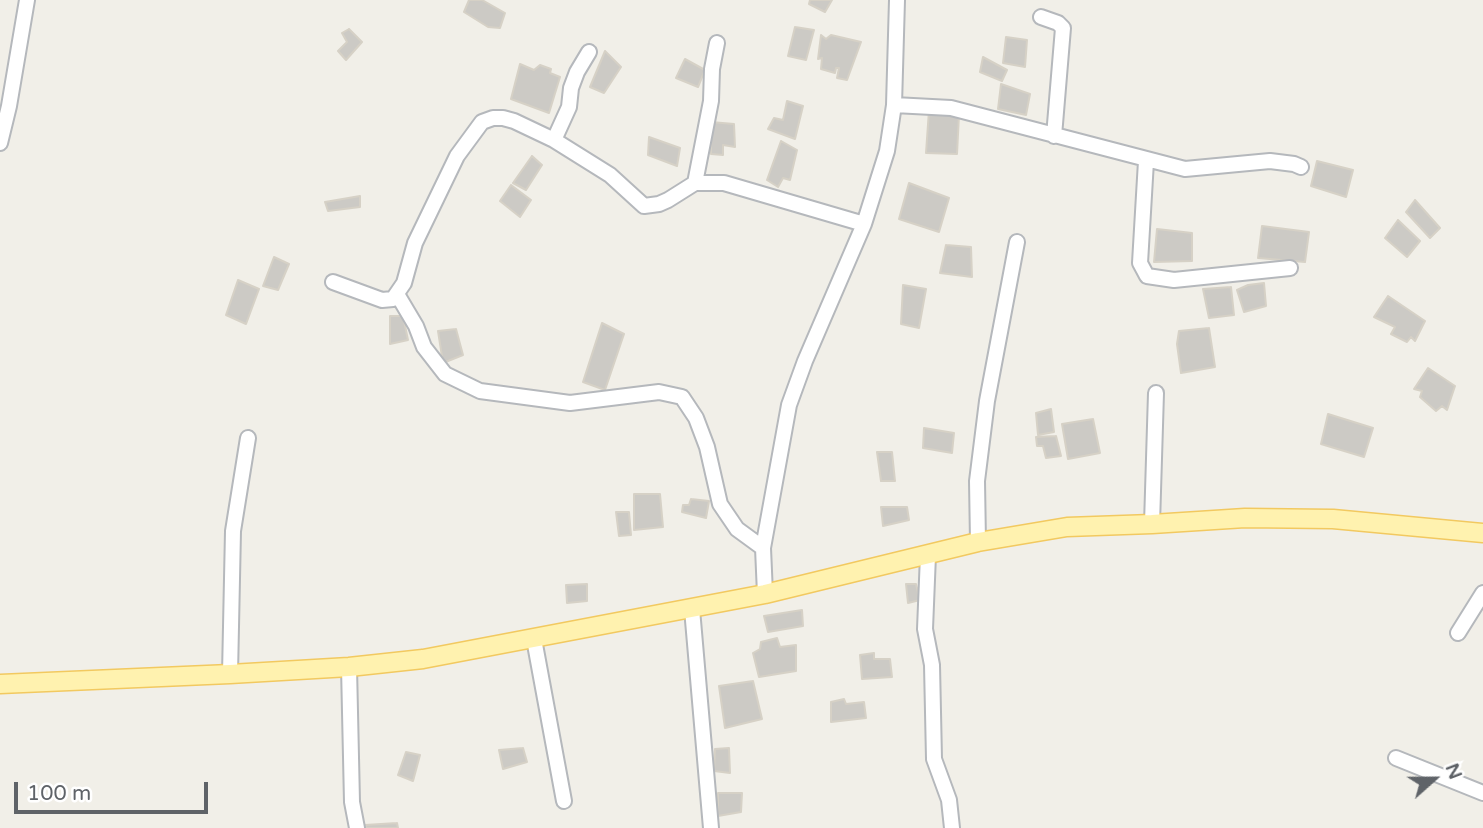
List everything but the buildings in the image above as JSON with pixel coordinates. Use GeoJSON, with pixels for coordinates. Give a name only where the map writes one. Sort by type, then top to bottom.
{"type":"FeatureCollection","features":[{"type":"Feature","properties":{"kind":"main road"},"geometry":{"type":"LineString","coordinates":[[0,684],[349,667],[423,659],[692,609],[978,542],[1067,527],[1245,518],[1333,519],[1483,533]]}},
{"type":"Feature","properties":{"kind":"street"},"geometry":{"type":"LineString","coordinates":[[0,143],[27,0]]}},
{"type":"Feature","properties":{"kind":"street"},"geometry":{"type":"LineString","coordinates":[[765,594],[762,548],[789,405],[804,361],[864,224],[887,151],[894,105],[897,0]]}},
{"type":"Feature","properties":{"kind":"street"},"geometry":{"type":"LineString","coordinates":[[1041,17],[1058,23],[1063,28],[1054,136]]}},
{"type":"Feature","properties":{"kind":"street"},"geometry":{"type":"LineString","coordinates":[[695,183],[711,101],[712,69],[717,43]]}},
{"type":"Feature","properties":{"kind":"street"},"geometry":{"type":"LineString","coordinates":[[554,140],[569,107],[571,88],[577,72],[589,52]]}},
{"type":"Feature","properties":{"kind":"street"},"geometry":{"type":"LineString","coordinates":[[894,105],[951,108],[1185,169],[1270,161],[1301,167]]}},
{"type":"Feature","properties":{"kind":"street"},"geometry":{"type":"LineString","coordinates":[[333,282],[382,300],[393,299],[404,283],[415,243],[457,156],[482,122],[503,118],[554,140],[610,174],[644,205],[659,204],[695,183],[724,183],[864,224]]}},
{"type":"Feature","properties":{"kind":"street"},"geometry":{"type":"LineString","coordinates":[[1146,161],[1140,263],[1147,276],[1174,280],[1290,268]]}},
{"type":"Feature","properties":{"kind":"street"},"geometry":{"type":"LineString","coordinates":[[978,542],[977,481],[1017,242]]}},
{"type":"Feature","properties":{"kind":"street"},"geometry":{"type":"LineString","coordinates":[[397,294],[416,326],[424,347],[445,374],[480,391],[570,403],[659,392],[681,397],[696,418],[720,504],[737,529],[762,548]]}},
{"type":"Feature","properties":{"kind":"street"},"geometry":{"type":"LineString","coordinates":[[1152,524],[1156,393]]}},
{"type":"Feature","properties":{"kind":"street"},"geometry":{"type":"LineString","coordinates":[[230,674],[233,531],[248,438]]}},
{"type":"Feature","properties":{"kind":"street"},"geometry":{"type":"LineString","coordinates":[[928,555],[925,629],[932,665],[934,759],[949,800],[952,828]]}},
{"type":"Feature","properties":{"kind":"street"},"geometry":{"type":"LineString","coordinates":[[1458,633],[1483,593]]}},
{"type":"Feature","properties":{"kind":"street"},"geometry":{"type":"LineString","coordinates":[[692,609],[711,828]]}},
{"type":"Feature","properties":{"kind":"street"},"geometry":{"type":"LineString","coordinates":[[534,639],[564,801]]}},
{"type":"Feature","properties":{"kind":"street"},"geometry":{"type":"LineString","coordinates":[[349,667],[352,802],[357,828]]}},
{"type":"Feature","properties":{"kind":"street"},"geometry":{"type":"LineString","coordinates":[[1396,758],[1483,793]]}}]}
